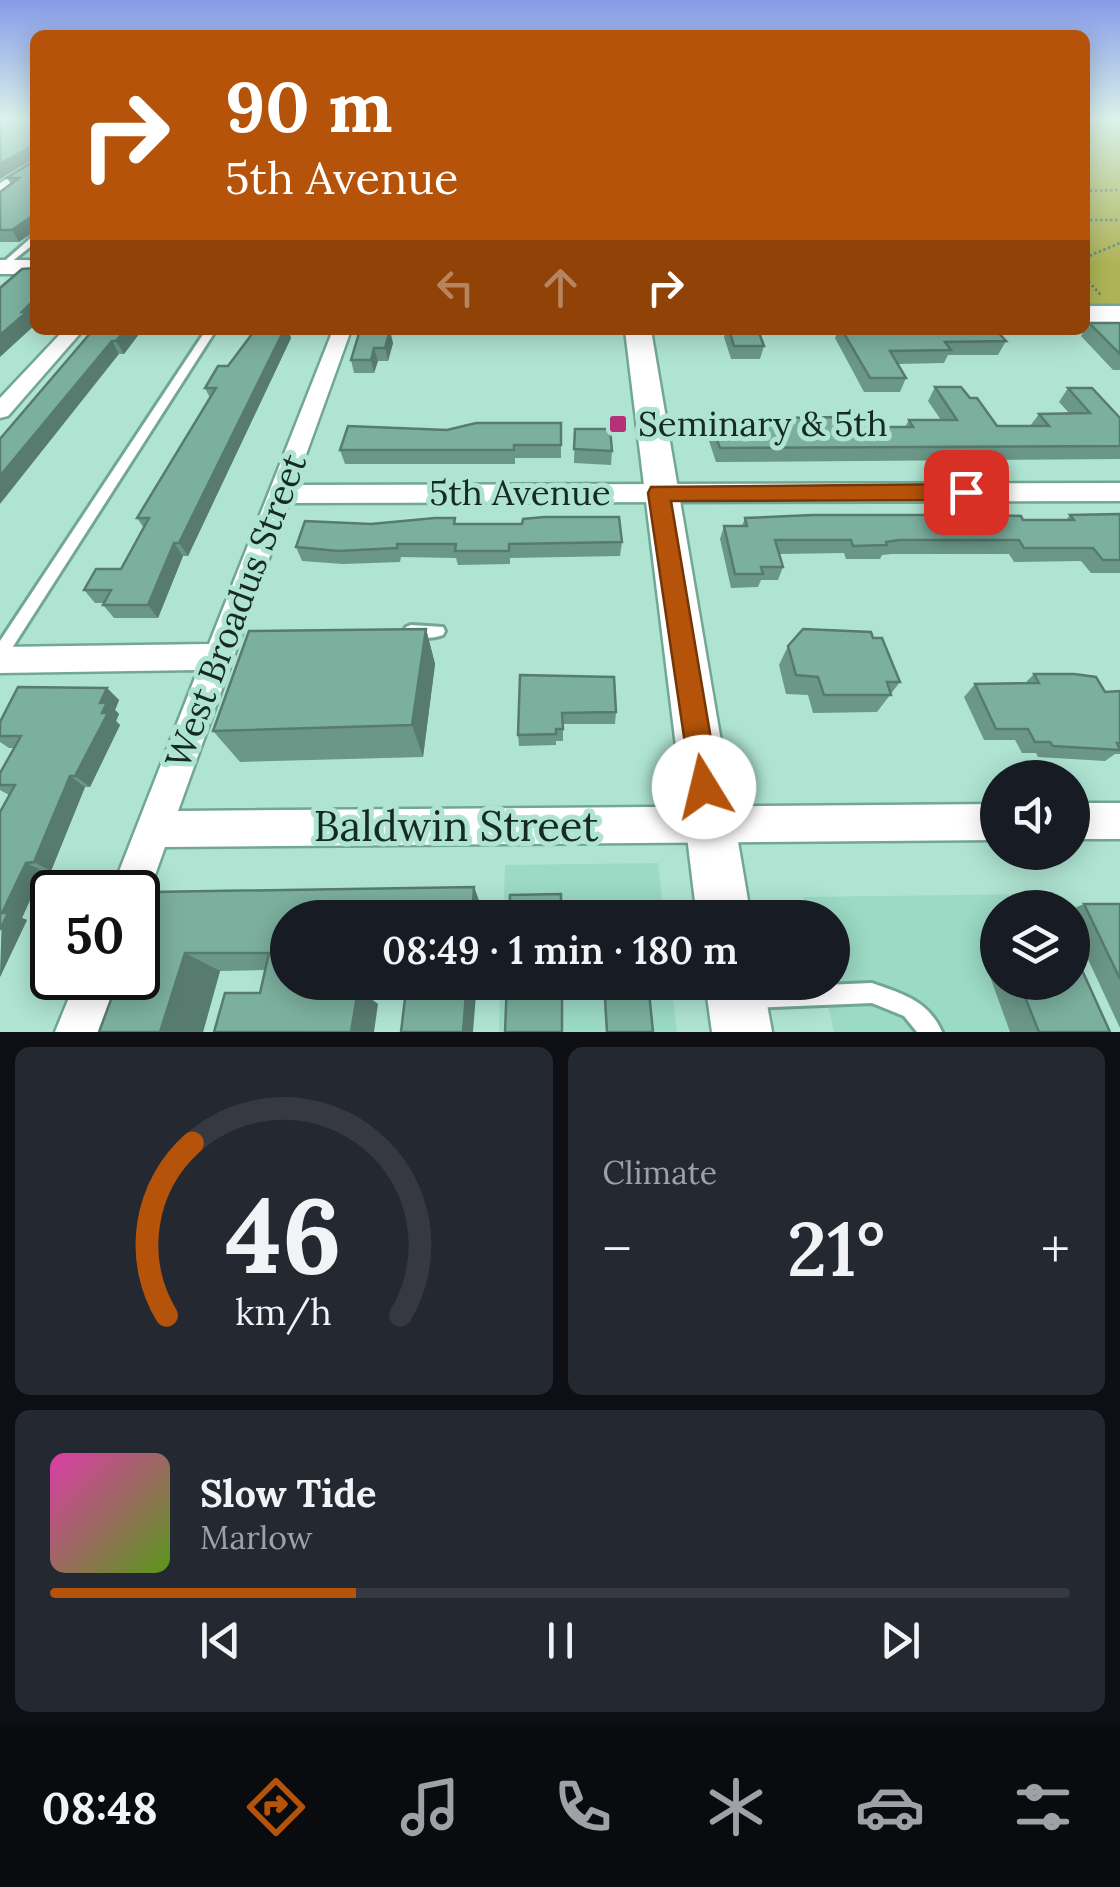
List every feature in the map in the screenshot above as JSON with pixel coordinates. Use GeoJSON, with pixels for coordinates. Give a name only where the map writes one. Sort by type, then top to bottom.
{"type":"FeatureCollection","features":[{"type":"Feature","properties":{"kind":"main road"},"geometry":{"type":"LineString","coordinates":[[1,268],[30,267]]}},
{"type":"Feature","properties":{"kind":"main road"},"geometry":{"type":"LineString","coordinates":[[639,335],[721,900]]}},
{"type":"Feature","properties":{"kind":"street"},"geometry":{"type":"LineString","coordinates":[[0,189],[30,168]]}},
{"type":"Feature","properties":{"kind":"street"},"geometry":{"type":"LineString","coordinates":[[0,412],[69,335]]}},
{"type":"Feature","properties":{"kind":"street","name":"West Broadus Street"},"geometry":{"type":"LineString","coordinates":[[138,870],[232,640],[280,494],[340,335]]}},
{"type":"Feature","properties":{"kind":"street","name":"5th Avenue"},"geometry":{"type":"LineString","coordinates":[[280,494],[1120,492]]}},
{"type":"Feature","properties":{"kind":"street"},"geometry":{"type":"LineString","coordinates":[[0,657],[232,640]]}},
{"type":"Feature","properties":{"kind":"street"},"geometry":{"type":"LineString","coordinates":[[1090,821],[1120,821]]}},
{"type":"Feature","properties":{"kind":"street","name":"Baldwin Street"},"geometry":{"type":"LineString","coordinates":[[154,829],[980,822]]}},
{"type":"Feature","properties":{"kind":"street"},"geometry":{"type":"LineString","coordinates":[[77,1032],[89,1000]]}},
{"type":"Feature","properties":{"kind":"lane"},"geometry":{"type":"LineString","coordinates":[[1,268],[30,244]]}},
{"type":"Feature","properties":{"kind":"lane"},"geometry":{"type":"LineString","coordinates":[[0,657],[208,335]]}},
{"type":"Feature","properties":{"kind":"lane"},"geometry":{"type":"LineString","coordinates":[[400,631],[438,631]]}},
{"type":"Feature","properties":{"kind":"lane"},"geometry":{"type":"LineString","coordinates":[[737,1004],[872,994],[911,1008],[930,1032]]}},
{"type":"Feature","properties":{"kind":"path"},"geometry":{"type":"LineString","coordinates":[[1090,190],[1118,192]]}},
{"type":"Feature","properties":{"kind":"path"},"geometry":{"type":"LineString","coordinates":[[1090,220],[1120,220]]}},
{"type":"Feature","properties":{"kind":"path"},"geometry":{"type":"LineString","coordinates":[[1090,255],[1120,242]]}},
{"type":"Feature","properties":{"kind":"shaded area"},"geometry":{"type":"Polygon","coordinates":[[[658,863],[662,900],[504,900],[505,865],[658,863]]]}},
{"type":"Feature","properties":{"kind":"shaded area"},"geometry":{"type":"Polygon","coordinates":[[[980,895],[980,1000],[1090,1000],[1090,985],[1111,1032],[834,1032],[827,1000],[850,1000],[850,900],[803,897],[980,895]]]}},
{"type":"Feature","properties":{"kind":"shaded area"},"geometry":{"type":"Polygon","coordinates":[[[500,1000],[673,1000],[677,1032],[499,1032],[500,1000]]]}},
{"type":"Feature","properties":{"kind":"green space"},"geometry":{"type":"Polygon","coordinates":[[[1090,168],[1120,168],[1120,305],[1090,306],[1090,168]]]}},
{"type":"Feature","properties":{"kind":"building"},"geometry":{"type":"Polygon","coordinates":[[[30,168],[30,217],[12,230],[0,230],[0,192],[19,178],[7,178],[30,168]]]}},
{"type":"Feature","properties":{"kind":"building"},"geometry":{"type":"Polygon","coordinates":[[[30,268],[30,304],[22,312],[27,312],[0,335],[0,288],[22,269],[30,268]]]}},
{"type":"Feature","properties":{"kind":"building"},"geometry":{"type":"Polygon","coordinates":[[[1090,323],[1120,323],[1120,354],[1090,324],[1090,323]]]}},
{"type":"Feature","properties":{"kind":"building"},"geometry":{"type":"Polygon","coordinates":[[[89,335],[121,335],[0,476],[0,439],[89,335]]]}},
{"type":"Feature","properties":{"kind":"building"},"geometry":{"type":"Polygon","coordinates":[[[251,335],[282,335],[179,543],[174,543],[148,605],[103,605],[111,590],[84,590],[96,569],[121,569],[149,518],[137,518],[216,388],[205,388],[218,366],[228,366],[251,335]]]}},
{"type":"Feature","properties":{"kind":"building"},"geometry":{"type":"Polygon","coordinates":[[[358,335],[389,335],[385,348],[374,348],[371,360],[351,360],[358,335]]]}},
{"type":"Feature","properties":{"kind":"building"},"geometry":{"type":"Polygon","coordinates":[[[731,335],[760,335],[764,346],[734,346],[731,335]]]}},
{"type":"Feature","properties":{"kind":"building"},"geometry":{"type":"Polygon","coordinates":[[[845,335],[1001,335],[1006,341],[945,342],[951,350],[890,351],[906,378],[870,378],[845,335]]]}},
{"type":"Feature","properties":{"kind":"building"},"geometry":{"type":"Polygon","coordinates":[[[935,387],[961,387],[970,398],[977,398],[997,426],[1049,426],[1039,414],[1090,413],[1068,388],[1092,388],[1120,418],[1120,446],[720,448],[709,419],[841,417],[846,427],[913,427],[909,420],[957,420],[935,387]]]}},
{"type":"Feature","properties":{"kind":"building"},"geometry":{"type":"Polygon","coordinates":[[[476,423],[561,423],[561,445],[514,445],[514,450],[340,450],[348,426],[447,430],[476,423]]]}},
{"type":"Feature","properties":{"kind":"building"},"geometry":{"type":"Polygon","coordinates":[[[575,429],[610,429],[612,451],[574,449],[575,429]]]}},
{"type":"Feature","properties":{"kind":"building"},"geometry":{"type":"Polygon","coordinates":[[[1120,514],[1120,560],[1103,560],[1093,548],[1024,548],[1019,540],[899,540],[886,542],[887,545],[853,546],[851,540],[775,540],[783,567],[761,567],[763,574],[735,574],[724,526],[747,526],[745,518],[813,515],[994,515],[1021,516],[1023,520],[1074,520],[1070,515],[1120,514]]]}},
{"type":"Feature","properties":{"kind":"building"},"geometry":{"type":"Polygon","coordinates":[[[619,517],[622,542],[509,544],[509,551],[455,551],[456,544],[397,544],[397,548],[338,551],[296,547],[305,521],[371,524],[455,518],[454,524],[522,524],[523,519],[619,517]]]}},
{"type":"Feature","properties":{"kind":"building"},"geometry":{"type":"Polygon","coordinates":[[[426,629],[412,725],[213,731],[249,631],[426,629]]]}},
{"type":"Feature","properties":{"kind":"building"},"geometry":{"type":"Polygon","coordinates":[[[803,629],[871,632],[873,638],[882,638],[900,682],[887,682],[891,695],[824,695],[818,677],[796,675],[788,646],[803,629]]]}},
{"type":"Feature","properties":{"kind":"building"},"geometry":{"type":"Polygon","coordinates":[[[1034,674],[1096,677],[1105,692],[1120,691],[1120,750],[1053,746],[1050,742],[1035,742],[1028,729],[996,729],[975,684],[1039,683],[1034,674]]]}},
{"type":"Feature","properties":{"kind":"building"},"geometry":{"type":"Polygon","coordinates":[[[520,675],[614,677],[616,712],[562,713],[563,729],[556,729],[556,734],[518,735],[520,675]]]}},
{"type":"Feature","properties":{"kind":"building"},"geometry":{"type":"Polygon","coordinates":[[[18,687],[107,688],[100,703],[107,702],[102,713],[108,713],[75,776],[70,776],[34,862],[26,863],[2,913],[8,913],[0,930],[0,812],[15,785],[0,785],[0,773],[21,736],[0,736],[0,722],[18,687]]]}},
{"type":"Feature","properties":{"kind":"building"},"geometry":{"type":"Polygon","coordinates":[[[474,887],[473,900],[270,900],[270,1000],[356,1000],[351,1032],[214,1032],[225,993],[260,993],[269,953],[185,953],[160,1032],[99,1032],[111,1000],[160,1000],[160,892],[474,887]]]}},
{"type":"Feature","properties":{"kind":"building"},"geometry":{"type":"Polygon","coordinates":[[[561,894],[561,900],[510,900],[510,895],[561,894]]]}},
{"type":"Feature","properties":{"kind":"building"},"geometry":{"type":"Polygon","coordinates":[[[1090,904],[1120,904],[1120,979],[1090,916],[1090,904]]]}},
{"type":"Feature","properties":{"kind":"building"},"geometry":{"type":"Polygon","coordinates":[[[1090,988],[1110,1032],[1039,1032],[1026,1000],[1090,1000],[1090,988]]]}},
{"type":"Feature","properties":{"kind":"building"},"geometry":{"type":"Polygon","coordinates":[[[405,1000],[466,1000],[463,1032],[401,1032],[405,1000]]]}},
{"type":"Feature","properties":{"kind":"building"},"geometry":{"type":"Polygon","coordinates":[[[506,1000],[562,1000],[562,1032],[505,1032],[506,1000]]]}},
{"type":"Feature","properties":{"kind":"building"},"geometry":{"type":"Polygon","coordinates":[[[605,1000],[650,1000],[653,1032],[607,1032],[605,1000]]]}},
{"type":"Feature","properties":{"kind":"place","name":"Seminary & 5th"},"geometry":{"type":"Point","coordinates":[618,424]}},
{"type":"Feature","properties":{"kind":"route"},"geometry":{"type":"LineString","coordinates":[[704,787],[659,493],[966,492]]}}]}
